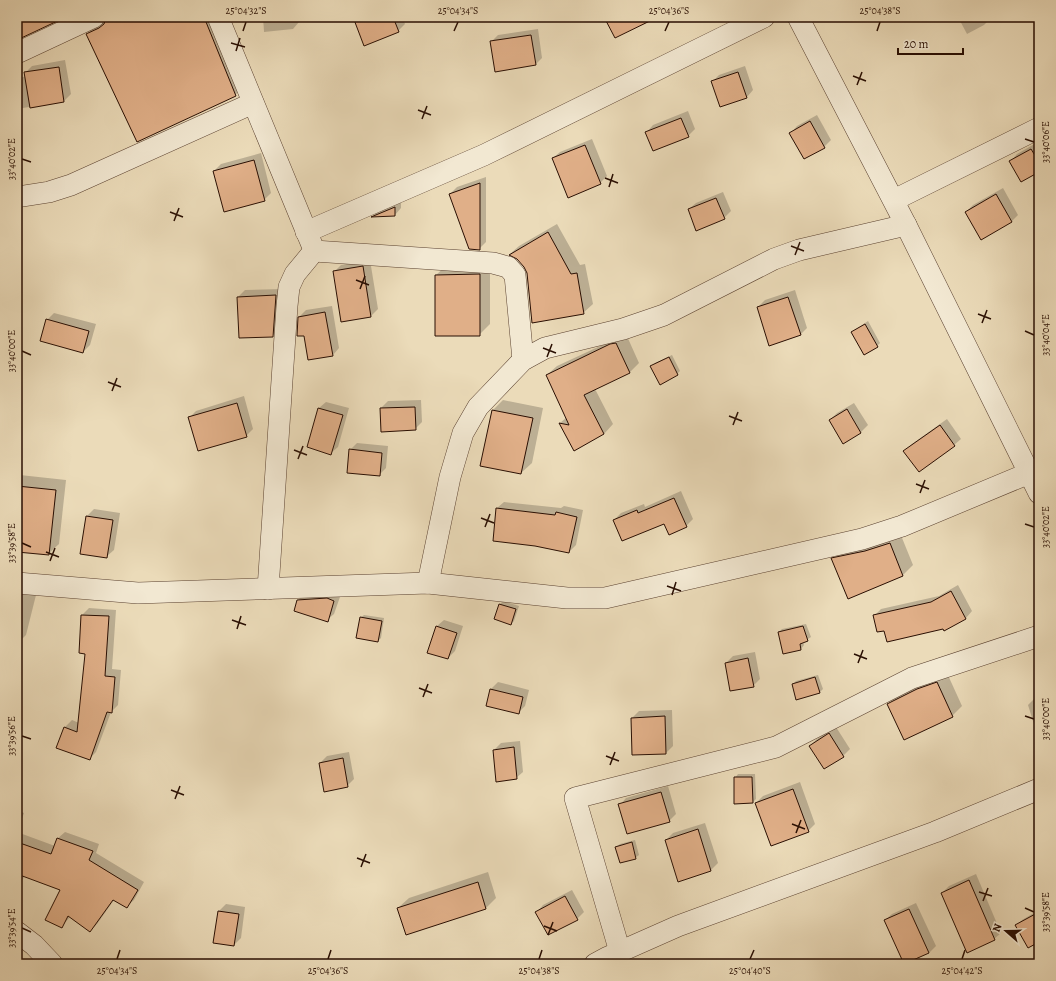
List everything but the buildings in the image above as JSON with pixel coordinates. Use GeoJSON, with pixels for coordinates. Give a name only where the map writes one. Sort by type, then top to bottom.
{"type":"FeatureCollection","features":[{"type":"Feature","properties":{"kind":"street"},"geometry":{"type":"LineString","coordinates":[[17,54],[94,17]]}},
{"type":"Feature","properties":{"kind":"street"},"geometry":{"type":"LineString","coordinates":[[218,17],[314,251]]}},
{"type":"Feature","properties":{"kind":"street"},"geometry":{"type":"LineString","coordinates":[[306,232],[484,155],[764,17]]}},
{"type":"Feature","properties":{"kind":"street"},"geometry":{"type":"LineString","coordinates":[[798,17],[1034,471],[1039,493]]}},
{"type":"Feature","properties":{"kind":"street"},"geometry":{"type":"LineString","coordinates":[[17,197],[49,192],[71,186],[254,103]]}},
{"type":"Feature","properties":{"kind":"street"},"geometry":{"type":"LineString","coordinates":[[894,200],[1039,128]]}},
{"type":"Feature","properties":{"kind":"street"},"geometry":{"type":"LineString","coordinates":[[428,583],[450,477],[463,433],[478,407],[523,360],[545,348],[623,329],[664,314],[774,259],[799,250],[906,225]]}},
{"type":"Feature","properties":{"kind":"street"},"geometry":{"type":"LineString","coordinates":[[314,251],[493,263],[508,268],[515,275],[523,360]]}},
{"type":"Feature","properties":{"kind":"street"},"geometry":{"type":"LineString","coordinates":[[268,589],[288,293],[295,274],[314,251]]}},
{"type":"Feature","properties":{"kind":"street"},"geometry":{"type":"LineString","coordinates":[[17,583],[138,593],[428,583],[567,598],[605,598],[862,539],[902,526],[1034,471]]}},
{"type":"Feature","properties":{"kind":"street"},"geometry":{"type":"LineString","coordinates":[[1039,636],[912,678],[776,747],[575,798],[608,959],[678,926],[935,832],[1039,788]]}},
{"type":"Feature","properties":{"kind":"street"},"geometry":{"type":"LineString","coordinates":[[17,932],[34,945],[52,964]]}}]}
